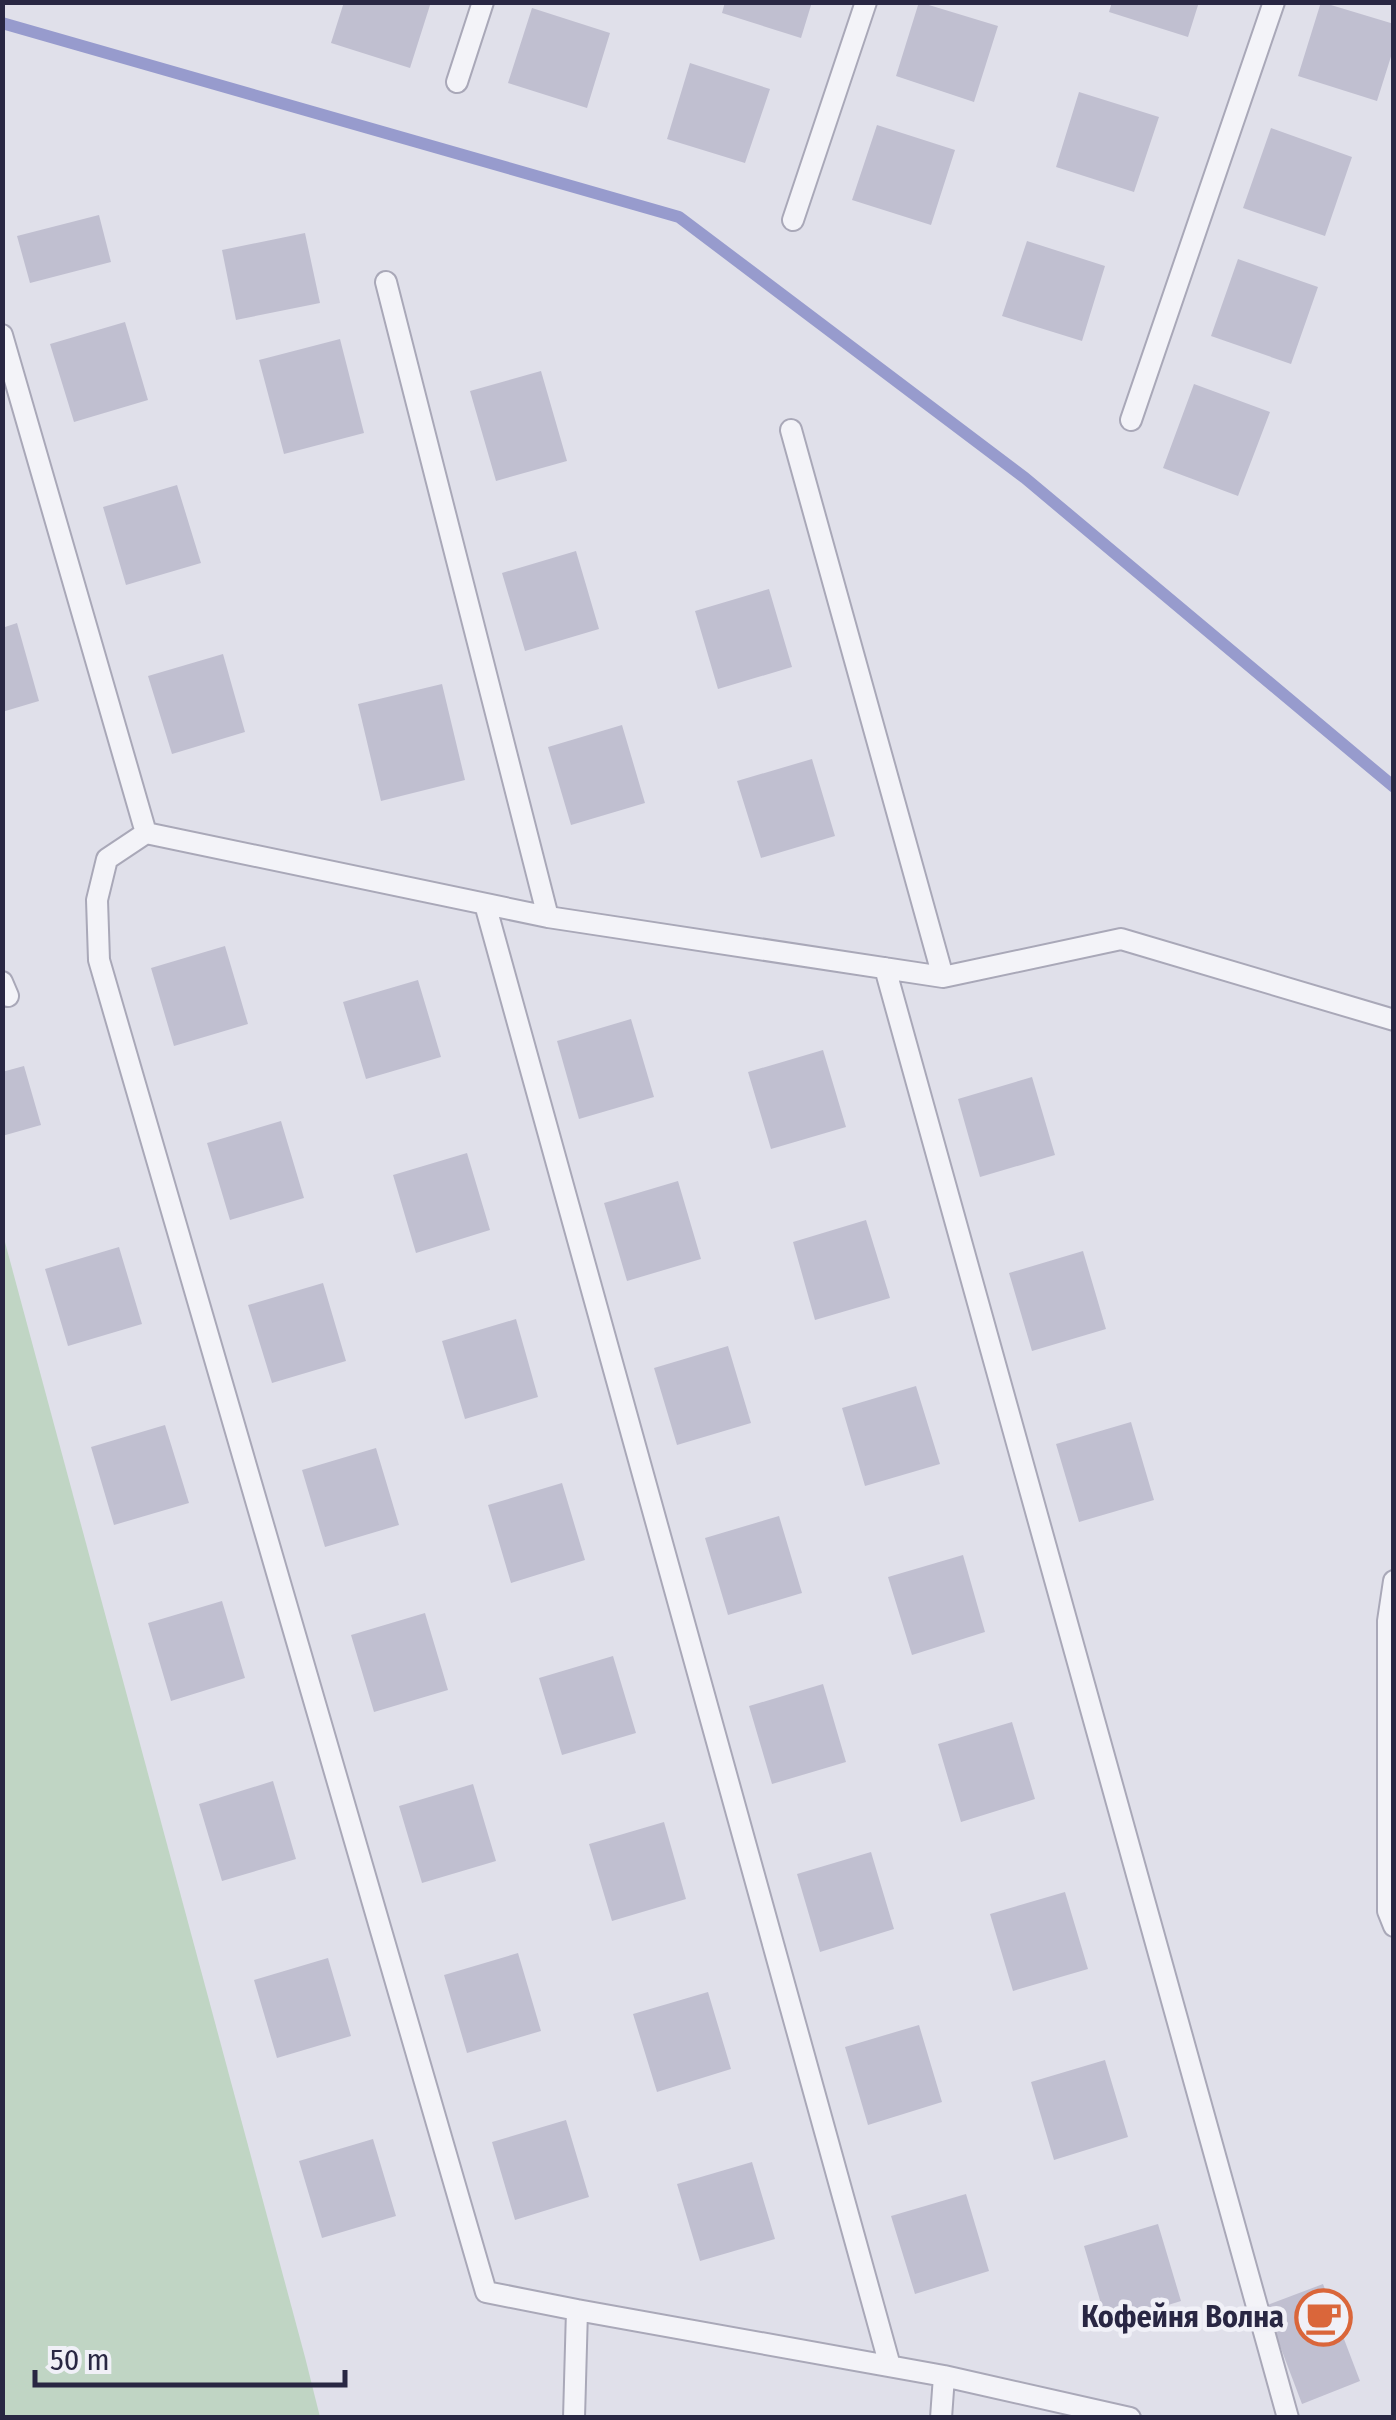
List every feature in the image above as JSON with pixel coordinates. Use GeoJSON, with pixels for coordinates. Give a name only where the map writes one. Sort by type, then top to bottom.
{"type":"FeatureCollection","features":[{"type":"Feature","properties":{"kind":"lane"},"geometry":{"type":"LineString","coordinates":[[457,82],[483,2]]}},
{"type":"Feature","properties":{"kind":"lane"},"geometry":{"type":"LineString","coordinates":[[793,220],[866,2]]}},
{"type":"Feature","properties":{"kind":"lane"},"geometry":{"type":"LineString","coordinates":[[1131,420],[1274,2]]}},
{"type":"Feature","properties":{"kind":"lane"},"geometry":{"type":"LineString","coordinates":[[386,282],[548,917]]}},
{"type":"Feature","properties":{"kind":"lane"},"geometry":{"type":"LineString","coordinates":[[2,335],[146,832]]}},
{"type":"Feature","properties":{"kind":"lane"},"geometry":{"type":"LineString","coordinates":[[791,430],[944,977]]}},
{"type":"Feature","properties":{"kind":"lane"},"geometry":{"type":"LineString","coordinates":[[1130,2418],[944,2376],[486,2292],[100,960],[98,900],[107,858],[146,832],[548,917],[944,977],[1121,939],[1394,1020]]}},
{"type":"Feature","properties":{"kind":"lane"},"geometry":{"type":"LineString","coordinates":[[486,904],[890,2366]]}},
{"type":"Feature","properties":{"kind":"lane"},"geometry":{"type":"LineString","coordinates":[[885,968],[1288,2418]]}},
{"type":"Feature","properties":{"kind":"lane"},"geometry":{"type":"LineString","coordinates":[[1394,1582],[1388,1621],[1388,1911],[1394,1926]]}},
{"type":"Feature","properties":{"kind":"lane"},"geometry":{"type":"LineString","coordinates":[[574,2418],[577,2310]]}},
{"type":"Feature","properties":{"kind":"lane"},"geometry":{"type":"LineString","coordinates":[[941,2418],[944,2376]]}},
{"type":"Feature","properties":{"kind":"green space"},"geometry":{"type":"Polygon","coordinates":[[[2,1231],[305,2357],[320,2417],[3,2417],[2,1231]]]}},
{"type":"Feature","properties":{"kind":"building"},"geometry":{"type":"Polygon","coordinates":[[[344,2],[431,2],[410,68],[331,43],[344,2]]]}},
{"type":"Feature","properties":{"kind":"building"},"geometry":{"type":"Polygon","coordinates":[[[725,2],[812,2],[801,38],[722,13],[725,2]]]}},
{"type":"Feature","properties":{"kind":"building"},"geometry":{"type":"Polygon","coordinates":[[[919,2],[998,26],[974,102],[896,76],[919,2]]]}},
{"type":"Feature","properties":{"kind":"building"},"geometry":{"type":"Polygon","coordinates":[[[1112,2],[1199,2],[1188,37],[1109,12],[1112,2]]]}},
{"type":"Feature","properties":{"kind":"building"},"geometry":{"type":"Polygon","coordinates":[[[1321,2],[1394,24],[1394,47],[1377,101],[1298,76],[1321,2]]]}},
{"type":"Feature","properties":{"kind":"building"},"geometry":{"type":"Polygon","coordinates":[[[532,8],[610,33],[587,108],[508,83],[532,8]]]}},
{"type":"Feature","properties":{"kind":"building"},"geometry":{"type":"Polygon","coordinates":[[[690,63],[770,89],[745,163],[667,139],[690,63]]]}},
{"type":"Feature","properties":{"kind":"building"},"geometry":{"type":"Polygon","coordinates":[[[1079,92],[1159,117],[1134,192],[1056,167],[1079,92]]]}},
{"type":"Feature","properties":{"kind":"building"},"geometry":{"type":"Polygon","coordinates":[[[877,125],[955,150],[931,225],[852,200],[877,125]]]}},
{"type":"Feature","properties":{"kind":"building"},"geometry":{"type":"Polygon","coordinates":[[[1271,128],[1352,157],[1325,236],[1243,208],[1271,128]]]}},
{"type":"Feature","properties":{"kind":"building"},"geometry":{"type":"Polygon","coordinates":[[[99,215],[111,262],[30,283],[17,236],[99,215]]]}},
{"type":"Feature","properties":{"kind":"building"},"geometry":{"type":"Polygon","coordinates":[[[305,233],[320,303],[236,320],[222,250],[305,233]]]}},
{"type":"Feature","properties":{"kind":"building"},"geometry":{"type":"Polygon","coordinates":[[[1027,241],[1105,266],[1082,341],[1002,316],[1027,241]]]}},
{"type":"Feature","properties":{"kind":"building"},"geometry":{"type":"Polygon","coordinates":[[[1238,259],[1318,287],[1291,364],[1211,336],[1238,259]]]}},
{"type":"Feature","properties":{"kind":"building"},"geometry":{"type":"Polygon","coordinates":[[[125,322],[148,400],[74,422],[50,344],[125,322]]]}},
{"type":"Feature","properties":{"kind":"building"},"geometry":{"type":"Polygon","coordinates":[[[340,339],[364,433],[284,454],[259,360],[340,339]]]}},
{"type":"Feature","properties":{"kind":"building"},"geometry":{"type":"Polygon","coordinates":[[[541,371],[567,461],[496,481],[470,391],[541,371]]]}},
{"type":"Feature","properties":{"kind":"building"},"geometry":{"type":"Polygon","coordinates":[[[1194,384],[1270,412],[1238,496],[1163,468],[1194,384]]]}},
{"type":"Feature","properties":{"kind":"building"},"geometry":{"type":"Polygon","coordinates":[[[177,485],[201,563],[126,585],[103,507],[177,485]]]}},
{"type":"Feature","properties":{"kind":"building"},"geometry":{"type":"Polygon","coordinates":[[[576,551],[599,629],[525,651],[502,573],[576,551]]]}},
{"type":"Feature","properties":{"kind":"building"},"geometry":{"type":"Polygon","coordinates":[[[769,589],[792,667],[718,689],[695,611],[769,589]]]}},
{"type":"Feature","properties":{"kind":"building"},"geometry":{"type":"Polygon","coordinates":[[[17,623],[39,701],[2,712],[2,628],[17,623]]]}},
{"type":"Feature","properties":{"kind":"building"},"geometry":{"type":"Polygon","coordinates":[[[223,654],[245,732],[172,754],[148,676],[223,654]]]}},
{"type":"Feature","properties":{"kind":"building"},"geometry":{"type":"Polygon","coordinates":[[[442,684],[465,780],[381,801],[358,704],[442,684]]]}},
{"type":"Feature","properties":{"kind":"building"},"geometry":{"type":"Polygon","coordinates":[[[622,725],[645,803],[571,825],[548,747],[622,725]]]}},
{"type":"Feature","properties":{"kind":"building"},"geometry":{"type":"Polygon","coordinates":[[[812,759],[835,836],[761,858],[737,781],[812,759]]]}},
{"type":"Feature","properties":{"kind":"building"},"geometry":{"type":"Polygon","coordinates":[[[225,946],[248,1024],[174,1046],[151,968],[225,946]]]}},
{"type":"Feature","properties":{"kind":"building"},"geometry":{"type":"Polygon","coordinates":[[[418,980],[441,1057],[366,1079],[343,1002],[418,980]]]}},
{"type":"Feature","properties":{"kind":"building"},"geometry":{"type":"Polygon","coordinates":[[[631,1019],[654,1097],[579,1119],[557,1041],[631,1019]]]}},
{"type":"Feature","properties":{"kind":"building"},"geometry":{"type":"Polygon","coordinates":[[[823,1050],[846,1127],[771,1149],[748,1072],[823,1050]]]}},
{"type":"Feature","properties":{"kind":"building"},"geometry":{"type":"Polygon","coordinates":[[[24,1066],[41,1125],[2,1136],[2,1072],[24,1066]]]}},
{"type":"Feature","properties":{"kind":"building"},"geometry":{"type":"Polygon","coordinates":[[[1032,1077],[1055,1155],[980,1177],[958,1099],[1032,1077]]]}},
{"type":"Feature","properties":{"kind":"building"},"geometry":{"type":"Polygon","coordinates":[[[281,1121],[304,1198],[230,1220],[207,1143],[281,1121]]]}},
{"type":"Feature","properties":{"kind":"building"},"geometry":{"type":"Polygon","coordinates":[[[467,1153],[490,1230],[416,1253],[393,1175],[467,1153]]]}},
{"type":"Feature","properties":{"kind":"building"},"geometry":{"type":"Polygon","coordinates":[[[678,1181],[701,1259],[627,1281],[604,1203],[678,1181]]]}},
{"type":"Feature","properties":{"kind":"building"},"geometry":{"type":"Polygon","coordinates":[[[866,1220],[890,1298],[815,1320],[793,1242],[866,1220]]]}},
{"type":"Feature","properties":{"kind":"building"},"geometry":{"type":"Polygon","coordinates":[[[119,1247],[142,1324],[68,1346],[45,1269],[119,1247]]]}},
{"type":"Feature","properties":{"kind":"building"},"geometry":{"type":"Polygon","coordinates":[[[1083,1251],[1106,1329],[1032,1351],[1009,1273],[1083,1251]]]}},
{"type":"Feature","properties":{"kind":"building"},"geometry":{"type":"Polygon","coordinates":[[[323,1283],[346,1361],[272,1383],[248,1305],[323,1283]]]}},
{"type":"Feature","properties":{"kind":"building"},"geometry":{"type":"Polygon","coordinates":[[[516,1319],[538,1397],[465,1419],[442,1341],[516,1319]]]}},
{"type":"Feature","properties":{"kind":"building"},"geometry":{"type":"Polygon","coordinates":[[[728,1346],[751,1423],[677,1445],[654,1368],[728,1346]]]}},
{"type":"Feature","properties":{"kind":"building"},"geometry":{"type":"Polygon","coordinates":[[[916,1386],[940,1464],[865,1486],[842,1408],[916,1386]]]}},
{"type":"Feature","properties":{"kind":"building"},"geometry":{"type":"Polygon","coordinates":[[[1131,1422],[1154,1500],[1079,1522],[1056,1444],[1131,1422]]]}},
{"type":"Feature","properties":{"kind":"building"},"geometry":{"type":"Polygon","coordinates":[[[165,1425],[189,1503],[114,1525],[91,1447],[165,1425]]]}},
{"type":"Feature","properties":{"kind":"building"},"geometry":{"type":"Polygon","coordinates":[[[376,1448],[399,1525],[325,1547],[302,1470],[376,1448]]]}},
{"type":"Feature","properties":{"kind":"building"},"geometry":{"type":"Polygon","coordinates":[[[562,1483],[585,1560],[511,1583],[488,1505],[562,1483]]]}},
{"type":"Feature","properties":{"kind":"building"},"geometry":{"type":"Polygon","coordinates":[[[779,1516],[802,1593],[728,1615],[705,1538],[779,1516]]]}},
{"type":"Feature","properties":{"kind":"building"},"geometry":{"type":"Polygon","coordinates":[[[963,1555],[985,1632],[912,1655],[888,1577],[963,1555]]]}},
{"type":"Feature","properties":{"kind":"building"},"geometry":{"type":"Polygon","coordinates":[[[222,1601],[245,1678],[171,1701],[148,1623],[222,1601]]]}},
{"type":"Feature","properties":{"kind":"building"},"geometry":{"type":"Polygon","coordinates":[[[425,1613],[448,1690],[374,1712],[351,1635],[425,1613]]]}},
{"type":"Feature","properties":{"kind":"building"},"geometry":{"type":"Polygon","coordinates":[[[613,1656],[636,1733],[562,1755],[539,1678],[613,1656]]]}},
{"type":"Feature","properties":{"kind":"building"},"geometry":{"type":"Polygon","coordinates":[[[823,1684],[846,1762],[772,1784],[749,1706],[823,1684]]]}},
{"type":"Feature","properties":{"kind":"building"},"geometry":{"type":"Polygon","coordinates":[[[1012,1722],[1035,1799],[961,1822],[938,1744],[1012,1722]]]}},
{"type":"Feature","properties":{"kind":"building"},"geometry":{"type":"Polygon","coordinates":[[[273,1781],[296,1859],[222,1881],[199,1804],[273,1781]]]}},
{"type":"Feature","properties":{"kind":"building"},"geometry":{"type":"Polygon","coordinates":[[[473,1784],[496,1861],[422,1883],[399,1806],[473,1784]]]}},
{"type":"Feature","properties":{"kind":"building"},"geometry":{"type":"Polygon","coordinates":[[[664,1822],[686,1899],[612,1921],[589,1844],[664,1822]]]}},
{"type":"Feature","properties":{"kind":"building"},"geometry":{"type":"Polygon","coordinates":[[[871,1852],[894,1929],[820,1952],[797,1874],[871,1852]]]}},
{"type":"Feature","properties":{"kind":"building"},"geometry":{"type":"Polygon","coordinates":[[[1065,1892],[1088,1969],[1013,1991],[990,1914],[1065,1892]]]}},
{"type":"Feature","properties":{"kind":"building"},"geometry":{"type":"Polygon","coordinates":[[[518,1953],[541,2031],[467,2053],[444,1975],[518,1953]]]}},
{"type":"Feature","properties":{"kind":"building"},"geometry":{"type":"Polygon","coordinates":[[[328,1958],[351,2036],[277,2058],[254,1980],[328,1958]]]}},
{"type":"Feature","properties":{"kind":"building"},"geometry":{"type":"Polygon","coordinates":[[[708,1992],[731,2069],[657,2092],[633,2014],[708,1992]]]}},
{"type":"Feature","properties":{"kind":"building"},"geometry":{"type":"Polygon","coordinates":[[[919,2025],[942,2102],[868,2125],[845,2047],[919,2025]]]}},
{"type":"Feature","properties":{"kind":"building"},"geometry":{"type":"Polygon","coordinates":[[[1105,2060],[1128,2137],[1054,2160],[1031,2082],[1105,2060]]]}},
{"type":"Feature","properties":{"kind":"building"},"geometry":{"type":"Polygon","coordinates":[[[566,2120],[589,2197],[515,2220],[492,2142],[566,2120]]]}},
{"type":"Feature","properties":{"kind":"building"},"geometry":{"type":"Polygon","coordinates":[[[373,2139],[396,2216],[322,2238],[299,2161],[373,2139]]]}},
{"type":"Feature","properties":{"kind":"building"},"geometry":{"type":"Polygon","coordinates":[[[752,2162],[775,2239],[700,2261],[677,2184],[752,2162]]]}},
{"type":"Feature","properties":{"kind":"building"},"geometry":{"type":"Polygon","coordinates":[[[966,2194],[989,2271],[915,2294],[891,2216],[966,2194]]]}},
{"type":"Feature","properties":{"kind":"building"},"geometry":{"type":"Polygon","coordinates":[[[1158,2224],[1181,2301],[1107,2324],[1084,2246],[1158,2224]]]}},
{"type":"Feature","properties":{"kind":"building"},"geometry":{"type":"Polygon","coordinates":[[[1323,2284],[1360,2381],[1302,2404],[1265,2306],[1323,2284]]]}},
{"type":"Feature","properties":{"kind":"waterway"},"geometry":{"type":"LineString","coordinates":[[2,23],[679,217],[1025,478],[1394,787]]}},
{"type":"Feature","properties":{"kind":"place","name":"Кофейня Волна"},"geometry":{"type":"Point","coordinates":[1323,2317]}}]}
